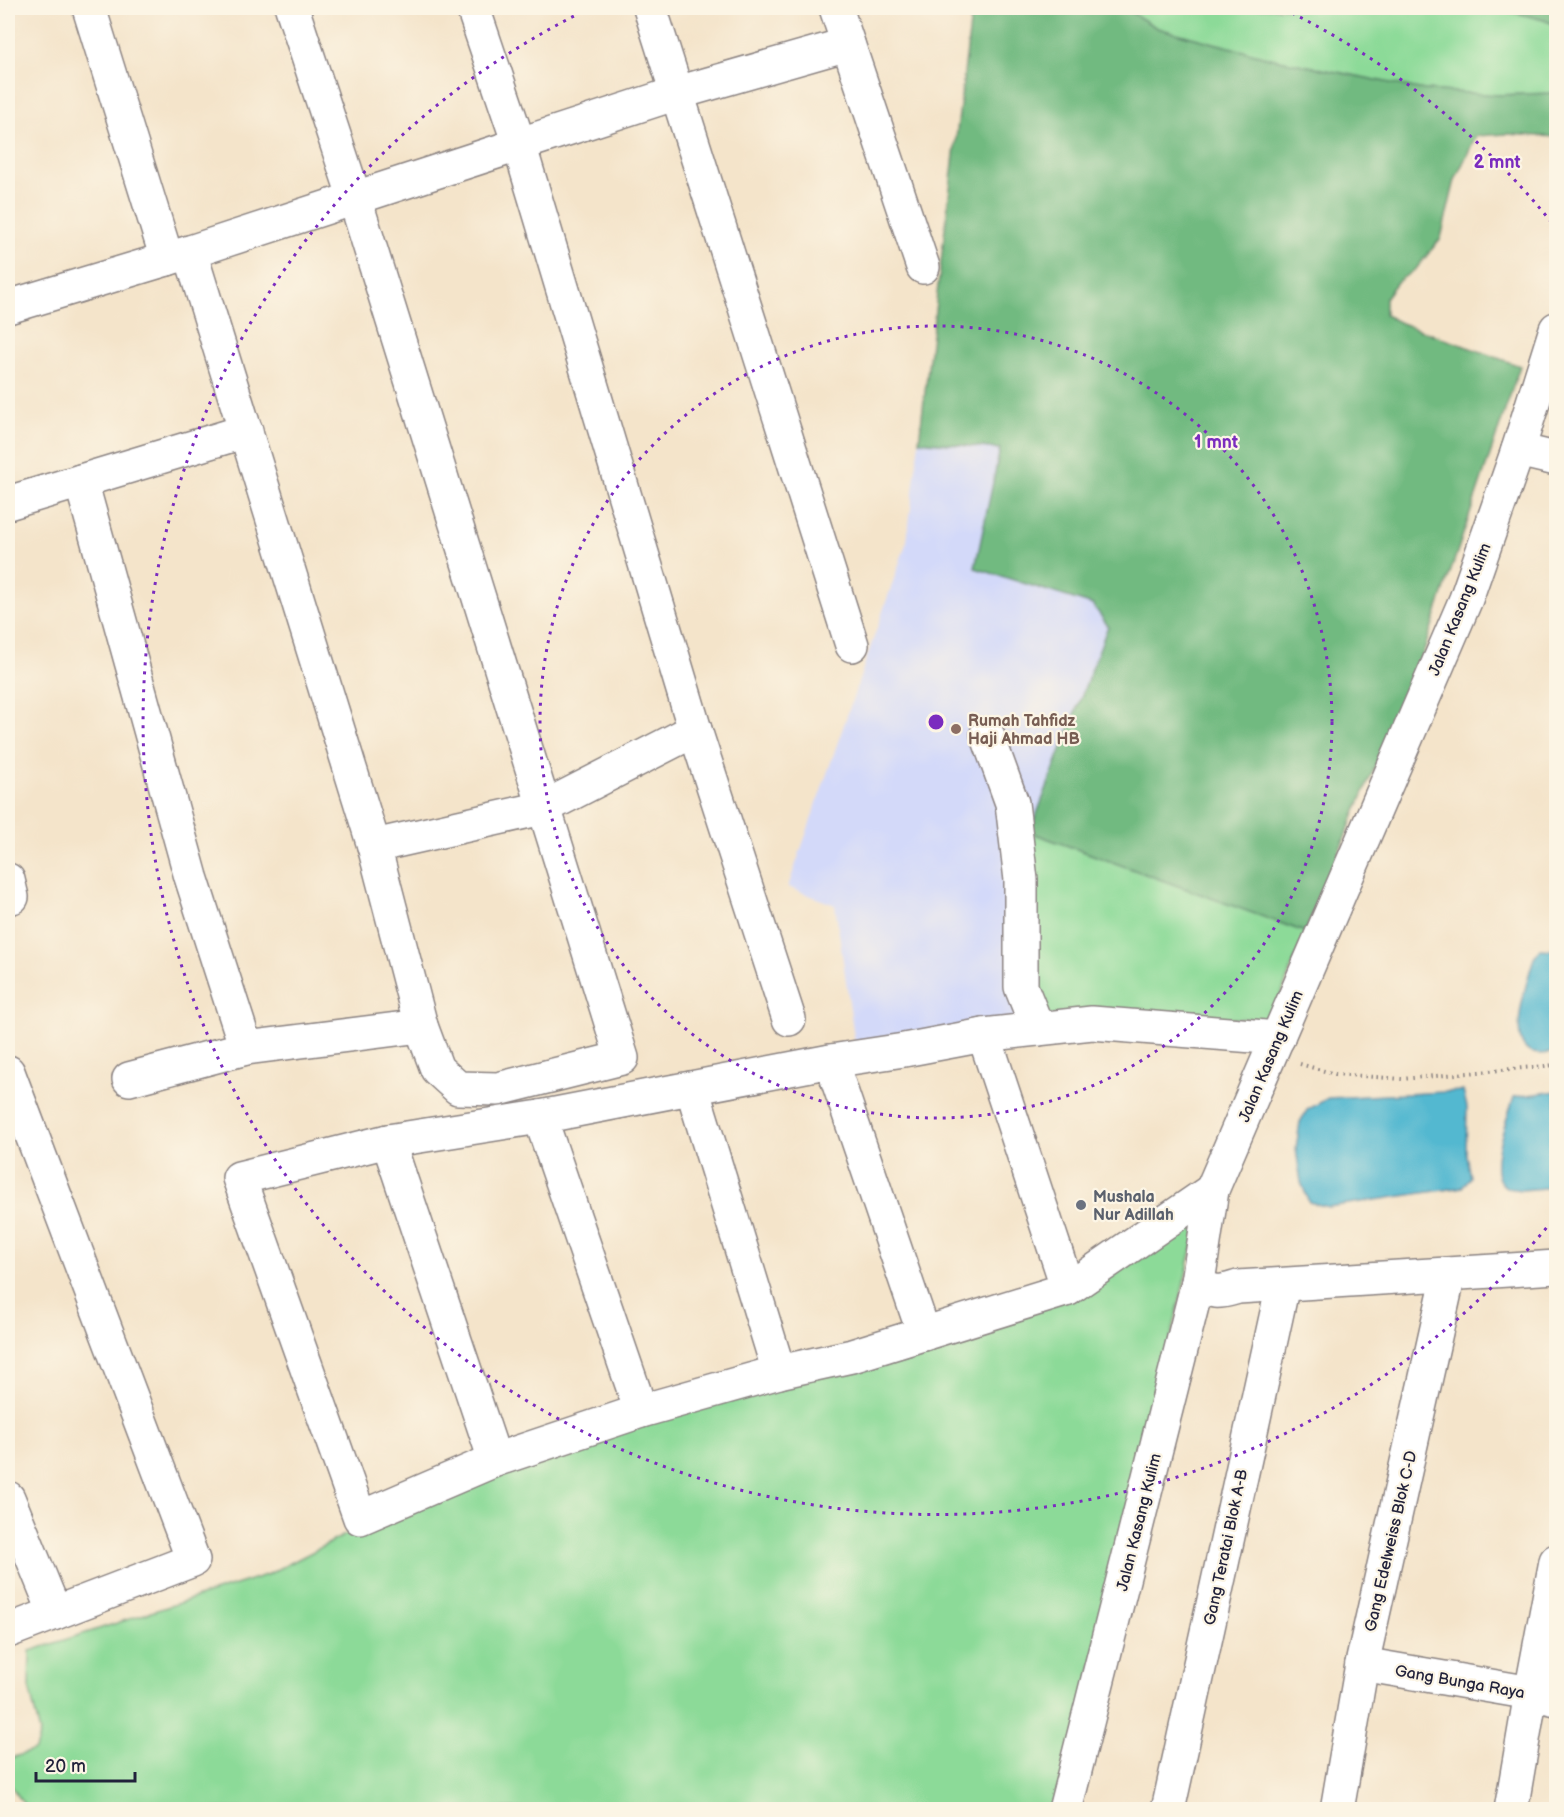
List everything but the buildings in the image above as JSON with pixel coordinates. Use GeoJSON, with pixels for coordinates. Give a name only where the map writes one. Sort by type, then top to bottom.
{"type":"FeatureCollection","features":[{"type":"Feature","properties":{"kind":"street"},"geometry":{"type":"LineString","coordinates":[[89,8],[246,431],[374,846],[421,1026],[437,1069],[458,1088],[498,1089],[622,1058],[355,199],[292,8]]}},
{"type":"Feature","properties":{"kind":"street"},"geometry":{"type":"LineString","coordinates":[[473,8],[519,144],[694,730],[789,1019]]}},
{"type":"Feature","properties":{"kind":"street"},"geometry":{"type":"LineString","coordinates":[[650,8],[852,645]]}},
{"type":"Feature","properties":{"kind":"street"},"geometry":{"type":"LineString","coordinates":[[836,8],[923,267]]}},
{"type":"Feature","properties":{"kind":"street"},"geometry":{"type":"LineString","coordinates":[[8,307],[355,199],[677,93],[848,44]]}},
{"type":"Feature","properties":{"kind":"street","name":"Jalan Kasang Kulim"},"geometry":{"type":"LineString","coordinates":[[1065,1809],[1198,1282],[1212,1190],[1466,599],[1557,329]]}},
{"type":"Feature","properties":{"kind":"street"},"geometry":{"type":"LineString","coordinates":[[8,503],[246,431]]}},
{"type":"Feature","properties":{"kind":"street"},"geometry":{"type":"LineString","coordinates":[[1518,450],[1557,459]]}},
{"type":"Feature","properties":{"kind":"street"},"geometry":{"type":"LineString","coordinates":[[81,481],[191,877],[246,1048]]}},
{"type":"Feature","properties":{"kind":"street"},"geometry":{"type":"LineString","coordinates":[[374,846],[543,808],[694,730]]}},
{"type":"Feature","properties":{"kind":"street"},"geometry":{"type":"LineString","coordinates":[[987,734],[1012,803],[1021,880],[1021,987],[1038,1029]]}},
{"type":"Feature","properties":{"kind":"street"},"geometry":{"type":"LineString","coordinates":[[1212,1190],[1068,1289],[852,1356],[779,1372],[641,1411],[495,1460],[360,1518],[239,1178],[388,1141],[540,1117],[831,1061],[984,1035],[1092,1023],[1275,1045]]}},
{"type":"Feature","properties":{"kind":"street"},"geometry":{"type":"LineString","coordinates":[[129,1079],[246,1048],[421,1026]]}},
{"type":"Feature","properties":{"kind":"street"},"geometry":{"type":"LineString","coordinates":[[984,1035],[1068,1289]]}},
{"type":"Feature","properties":{"kind":"street"},"geometry":{"type":"LineString","coordinates":[[831,1061],[924,1334]]}},
{"type":"Feature","properties":{"kind":"street"},"geometry":{"type":"LineString","coordinates":[[8,1072],[193,1560],[8,1631]]}},
{"type":"Feature","properties":{"kind":"street"},"geometry":{"type":"LineString","coordinates":[[692,1088],[779,1372]]}},
{"type":"Feature","properties":{"kind":"street"},"geometry":{"type":"LineString","coordinates":[[540,1117],[641,1411]]}},
{"type":"Feature","properties":{"kind":"street"},"geometry":{"type":"LineString","coordinates":[[388,1141],[495,1460]]}},
{"type":"Feature","properties":{"kind":"street"},"geometry":{"type":"LineString","coordinates":[[1198,1282],[1208,1291],[1219,1292],[1238,1287],[1557,1267]]}},
{"type":"Feature","properties":{"kind":"street","name":"Gang Edelweiss Blok C-D"},"geometry":{"type":"LineString","coordinates":[[1337,1809],[1362,1664],[1449,1274]]}},
{"type":"Feature","properties":{"kind":"street","name":"Gang Teratai Blok A-B"},"geometry":{"type":"LineString","coordinates":[[1168,1809],[1283,1285]]}},
{"type":"Feature","properties":{"kind":"street"},"geometry":{"type":"LineString","coordinates":[[8,1498],[55,1613]]}},
{"type":"Feature","properties":{"kind":"street"},"geometry":{"type":"LineString","coordinates":[[1511,1809],[1544,1696],[1557,1561]]}},
{"type":"Feature","properties":{"kind":"street","name":"Gang Bunga Raya"},"geometry":{"type":"LineString","coordinates":[[1362,1664],[1544,1696]]}},
{"type":"Feature","properties":{"kind":"path"},"geometry":{"type":"LineString","coordinates":[[1275,1045],[1298,1063],[1335,1074],[1402,1079],[1557,1065]]}},
{"type":"Feature","properties":{"kind":"shaded area","name":"Rumah Tahfidz Haji Ahmad HB"},"geometry":{"type":"Polygon","coordinates":[[[919,441],[1001,449],[976,568],[1093,605],[1108,626],[1030,832],[1305,932],[1272,1019],[1184,1020],[855,1043],[835,905],[788,887],[907,541],[919,441]]]}},
{"type":"Feature","properties":{"kind":"green space"},"geometry":{"type":"Polygon","coordinates":[[[972,8],[1124,8],[1157,28],[1274,59],[1424,90],[1498,95],[1556,93],[1556,137],[1507,134],[1476,136],[1455,180],[1441,238],[1416,269],[1397,282],[1385,298],[1385,315],[1401,323],[1520,366],[1424,650],[1305,932],[1030,832],[1108,626],[1093,605],[975,568],[1000,449],[919,441],[972,8]]]}},
{"type":"Feature","properties":{"kind":"green space"},"geometry":{"type":"Polygon","coordinates":[[[1124,8],[1497,8],[1556,25],[1556,93],[1494,95],[1424,90],[1274,59],[1157,28],[1124,8]]]}},
{"type":"Feature","properties":{"kind":"green space"},"geometry":{"type":"Polygon","coordinates":[[[1497,8],[1556,8],[1556,25],[1544,20],[1497,8]]]}},
{"type":"Feature","properties":{"kind":"green space"},"geometry":{"type":"Polygon","coordinates":[[[1030,832],[1305,932],[1272,1019],[1046,1016],[1038,1012],[1030,832]]]}},
{"type":"Feature","properties":{"kind":"green space"},"geometry":{"type":"Polygon","coordinates":[[[1199,1220],[1058,1809],[27,1809],[8,1781],[8,1759],[35,1750],[40,1733],[29,1687],[30,1651],[269,1574],[345,1535],[544,1455],[781,1382],[1199,1220]]]}},
{"type":"Feature","properties":{"kind":"water"},"geometry":{"type":"Polygon","coordinates":[[[1540,949],[1556,950],[1556,1052],[1538,1054],[1525,1047],[1520,1037],[1519,1024],[1534,957],[1540,949]]]}},
{"type":"Feature","properties":{"kind":"water"},"geometry":{"type":"Polygon","coordinates":[[[1463,1091],[1467,1107],[1466,1155],[1470,1177],[1463,1187],[1328,1207],[1309,1202],[1301,1182],[1296,1149],[1300,1122],[1307,1110],[1328,1098],[1463,1091]]]}},
{"type":"Feature","properties":{"kind":"water"},"geometry":{"type":"Polygon","coordinates":[[[1556,1091],[1556,1187],[1522,1190],[1507,1188],[1500,1181],[1497,1163],[1501,1139],[1514,1097],[1556,1091]]]}},
{"type":"Feature","properties":{"kind":"place","name":"Rumah Tahfidz Haji Ahmad HB"},"geometry":{"type":"Point","coordinates":[956,729]}},
{"type":"Feature","properties":{"kind":"place","name":"Mushala Nur Adillah"},"geometry":{"type":"Point","coordinates":[1081,1205]}}]}
